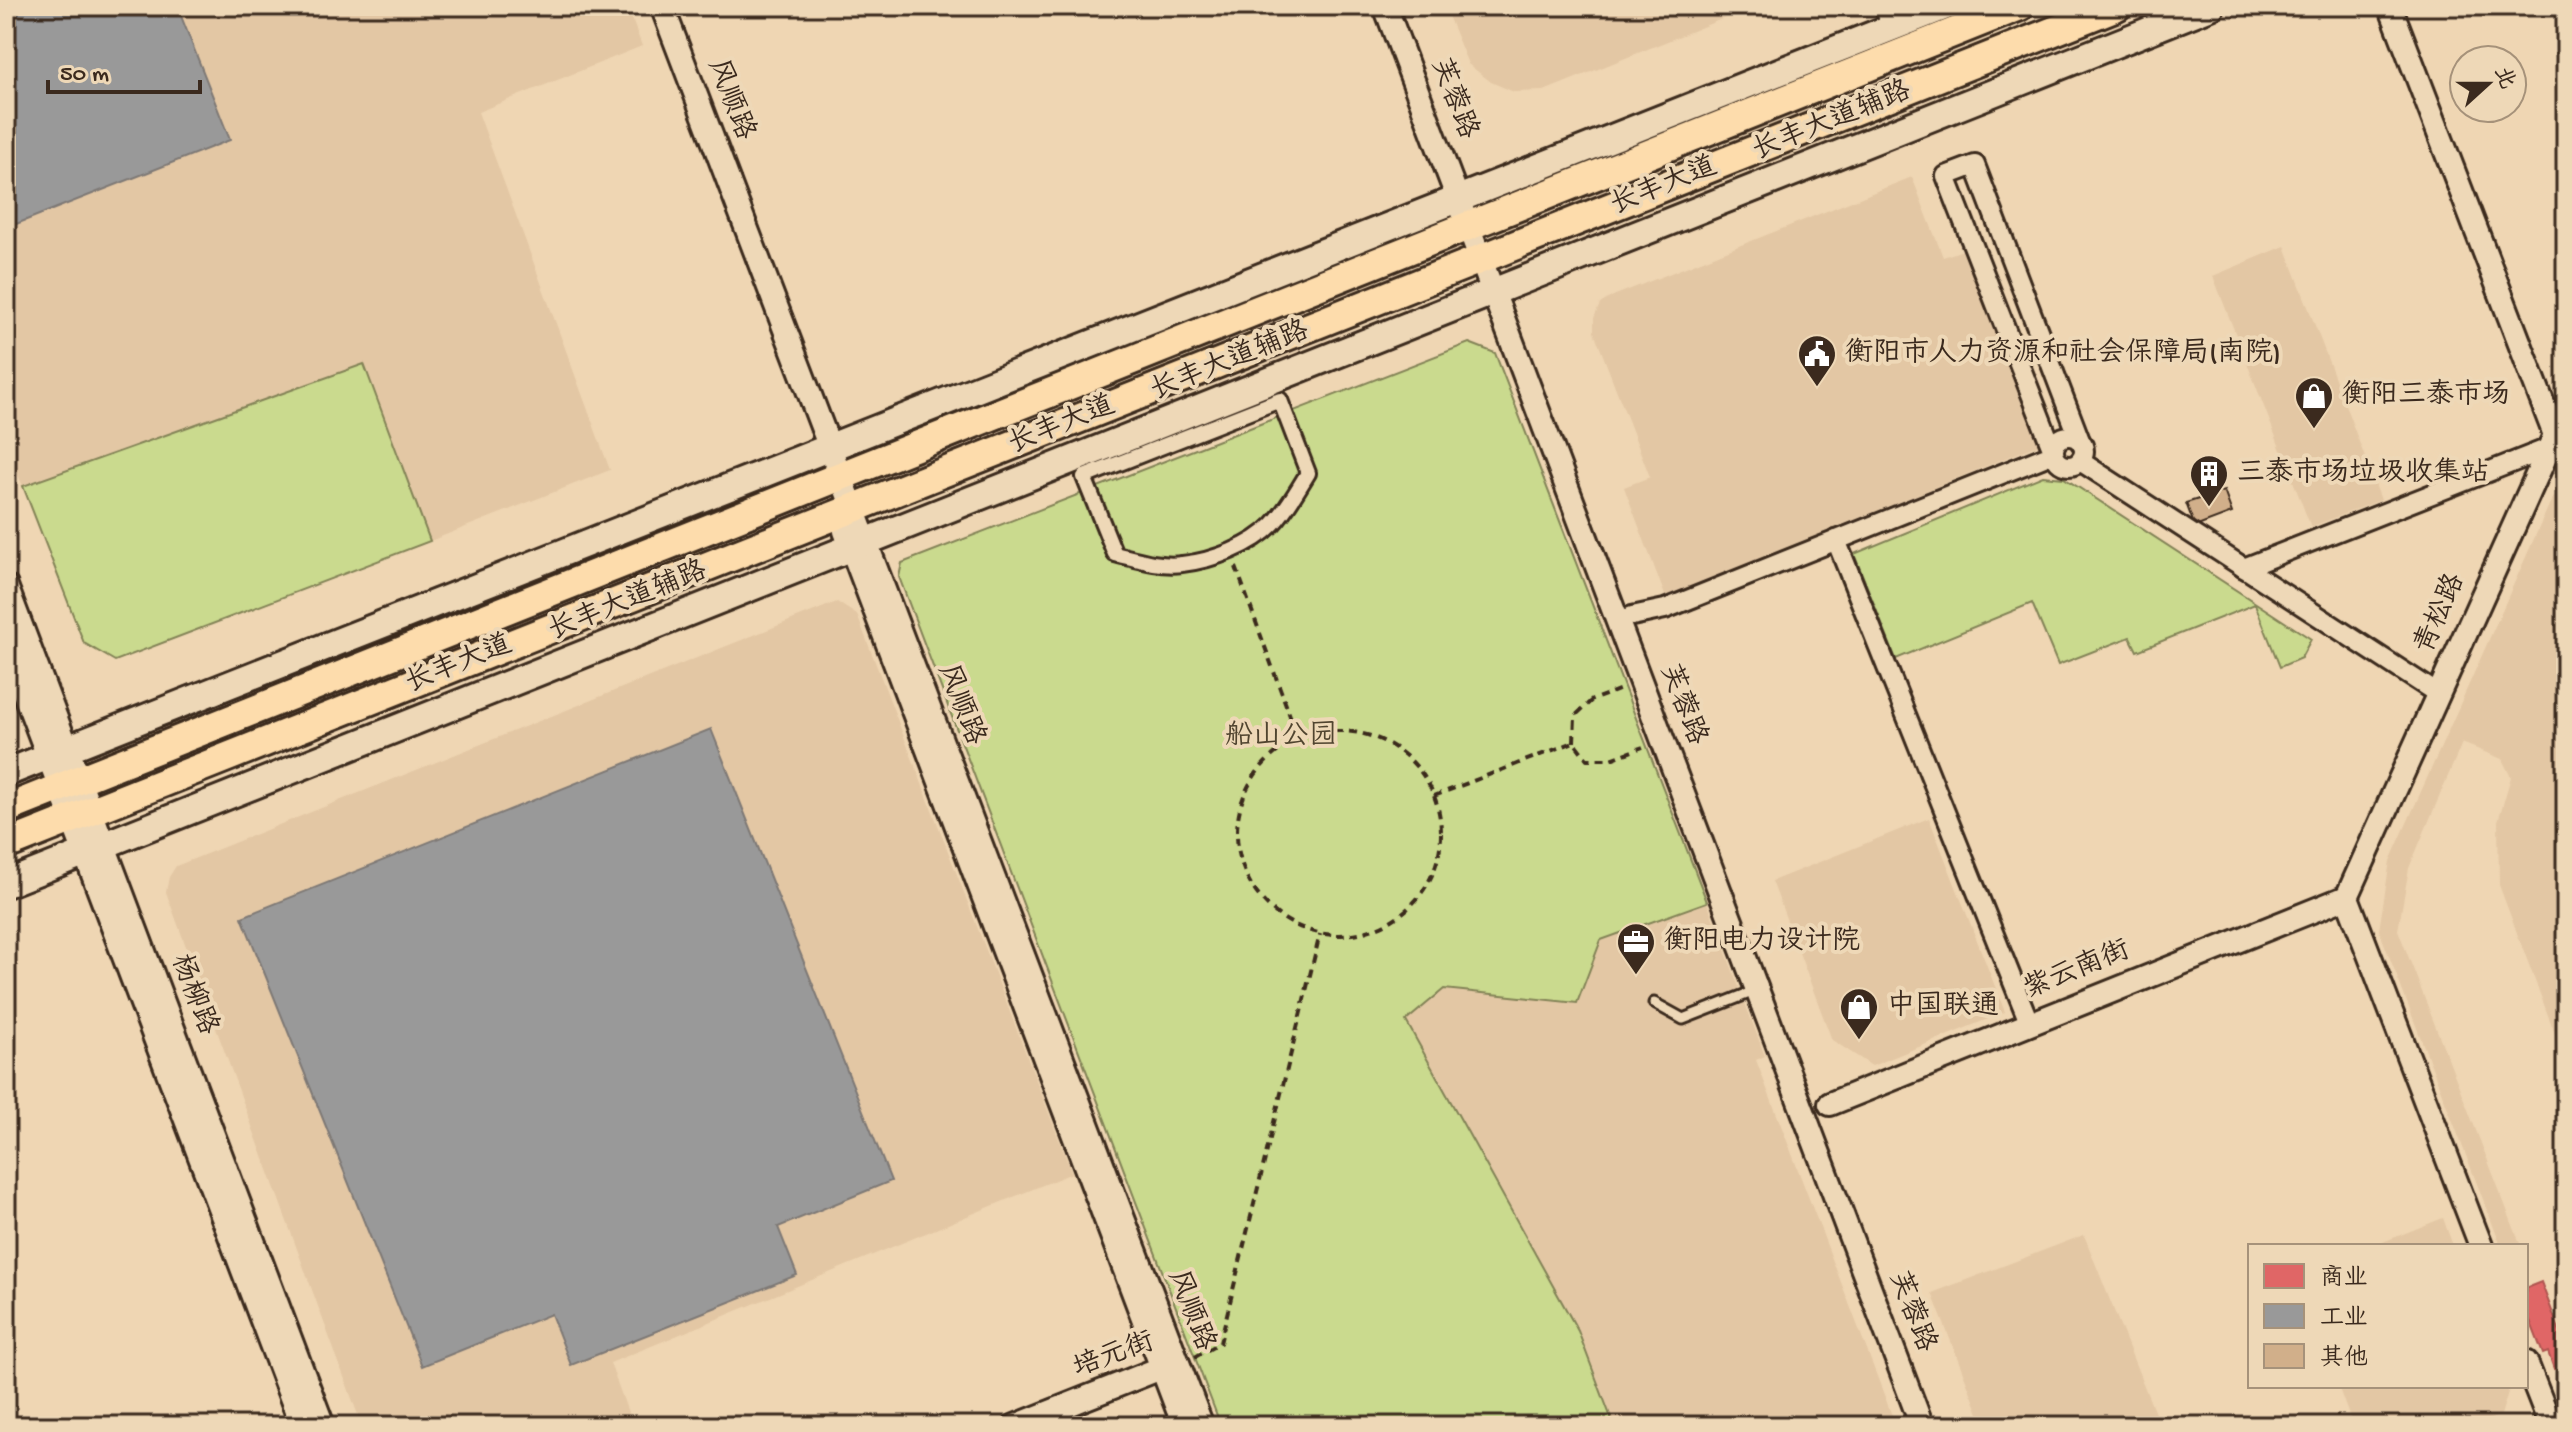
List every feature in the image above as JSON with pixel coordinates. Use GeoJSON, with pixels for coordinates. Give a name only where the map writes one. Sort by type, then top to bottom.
{"type":"FeatureCollection","features":[{"type":"Feature","properties":{"kind":"main road"},"geometry":{"type":"LineString","coordinates":[[1892,29],[1946,6]]}},
{"type":"Feature","properties":{"kind":"main road","name":"长丰大道"},"geometry":{"type":"LineString","coordinates":[[6,809],[834,478],[1892,29],[2020,6]]}},
{"type":"Feature","properties":{"kind":"main road","name":"长丰大道"},"geometry":{"type":"LineString","coordinates":[[6,845],[2117,6]]}},
{"type":"Feature","properties":{"kind":"main road","name":"长丰大道辅路"},"geometry":{"type":"LineString","coordinates":[[6,884],[2211,6]]}},
{"type":"Feature","properties":{"kind":"main road"},"geometry":{"type":"LineString","coordinates":[[6,773],[823,450],[1470,209]]}},
{"type":"Feature","properties":{"kind":"street","name":"风顺路"},"geometry":{"type":"LineString","coordinates":[[647,6],[859,544],[1168,1369],[1184,1426]]}},
{"type":"Feature","properties":{"kind":"street","name":"风顺路"},"geometry":{"type":"LineString","coordinates":[[662,6],[823,450]]}},
{"type":"Feature","properties":{"kind":"street","name":"芙蓉路"},"geometry":{"type":"LineString","coordinates":[[1385,6],[1470,209]]}},
{"type":"Feature","properties":{"kind":"street","name":"芙蓉路"},"geometry":{"type":"LineString","coordinates":[[1402,6],[1470,209],[1641,681],[1922,1426]]}},
{"type":"Feature","properties":{"kind":"street"},"geometry":{"type":"LineString","coordinates":[[2244,568],[2557,438],[2390,6]]}},
{"type":"Feature","properties":{"kind":"street"},"geometry":{"type":"LineString","coordinates":[[2054,453],[1946,176],[1975,165],[2081,452]]}},
{"type":"Feature","properties":{"kind":"street","name":"芙蓉路"},"geometry":{"type":"LineString","coordinates":[[1500,289],[1634,622],[1938,1426]]}},
{"type":"Feature","properties":{"kind":"street"},"geometry":{"type":"LineString","coordinates":[[1280,400],[1308,473],[1291,503],[1270,527],[1247,543],[1230,550],[1181,565],[1149,563],[1115,554],[1084,477],[1280,400]]}},
{"type":"Feature","properties":{"kind":"street"},"geometry":{"type":"LineString","coordinates":[[2054,453],[2057,443],[2064,437],[2074,437],[2081,452],[2244,568],[2438,694]]}},
{"type":"Feature","properties":{"kind":"street","name":"青松路"},"geometry":{"type":"LineString","coordinates":[[2347,897],[2557,438]]}},
{"type":"Feature","properties":{"kind":"street"},"geometry":{"type":"LineString","coordinates":[[1634,622],[2054,453]]}},
{"type":"Feature","properties":{"kind":"street"},"geometry":{"type":"LineString","coordinates":[[1836,540],[2029,1022]]}},
{"type":"Feature","properties":{"kind":"street","name":"杨柳路"},"geometry":{"type":"LineString","coordinates":[[6,586],[58,753],[302,1426]]}},
{"type":"Feature","properties":{"kind":"street","name":"杨柳路"},"geometry":{"type":"LineString","coordinates":[[6,645],[58,753]]}},
{"type":"Feature","properties":{"kind":"street","name":"杨柳路"},"geometry":{"type":"LineString","coordinates":[[94,849],[323,1426]]}},
{"type":"Feature","properties":{"kind":"street"},"geometry":{"type":"LineString","coordinates":[[2347,897],[2480,1244]]}},
{"type":"Feature","properties":{"kind":"street","name":"紫云南街"},"geometry":{"type":"LineString","coordinates":[[1830,1104],[2347,897]]}},
{"type":"Feature","properties":{"kind":"street"},"geometry":{"type":"LineString","coordinates":[[2528,1367],[2551,1426]]}},
{"type":"Feature","properties":{"kind":"street","name":"风顺路"},"geometry":{"type":"LineString","coordinates":[[1168,1369],[1202,1426]]}},
{"type":"Feature","properties":{"kind":"street","name":"培元街"},"geometry":{"type":"LineString","coordinates":[[1015,1426],[1168,1369]]}},
{"type":"Feature","properties":{"kind":"street","name":"培元街"},"geometry":{"type":"LineString","coordinates":[[1037,1426],[1168,1369]]}},
{"type":"Feature","properties":{"kind":"lane"},"geometry":{"type":"LineString","coordinates":[[1654,1003],[1683,1019],[1757,990]]}},
{"type":"Feature","properties":{"kind":"path"},"geometry":{"type":"LineString","coordinates":[[1230,550],[1298,738]]}},
{"type":"Feature","properties":{"kind":"path"},"geometry":{"type":"LineString","coordinates":[[1641,681],[1592,700],[1575,716],[1574,742],[1587,759],[1611,759],[1663,739]]}},
{"type":"Feature","properties":{"kind":"path"},"geometry":{"type":"LineString","coordinates":[[1327,730],[1367,734],[1408,757],[1434,796],[1441,824],[1438,858],[1428,885],[1397,918],[1354,935],[1320,934],[1298,927],[1260,898],[1243,871],[1236,834],[1242,796],[1263,764],[1298,738],[1327,730]]}},
{"type":"Feature","properties":{"kind":"path"},"geometry":{"type":"LineString","coordinates":[[1434,796],[1574,742]]}},
{"type":"Feature","properties":{"kind":"path"},"geometry":{"type":"LineString","coordinates":[[1168,1369],[1220,1343],[1320,934]]}},
{"type":"Feature","properties":{"kind":"shaded area"},"geometry":{"type":"Polygon","coordinates":[[[6,6],[627,6],[642,46],[478,112],[610,470],[430,541],[362,365],[23,486],[6,449],[6,6]]]}},
{"type":"Feature","properties":{"kind":"shaded area"},"geometry":{"type":"Polygon","coordinates":[[[1444,6],[1754,6],[1544,91],[1514,92],[1491,82],[1468,64],[1444,6]]]}},
{"type":"Feature","properties":{"kind":"shaded area","name":"衡阳市人力资源和社会保障局(南院)"},"geometry":{"type":"Polygon","coordinates":[[[1912,177],[1943,257],[1963,250],[2040,444],[1666,598],[1624,487],[1650,477],[1594,332],[1594,318],[1600,304],[1613,296],[1912,177]]]}},
{"type":"Feature","properties":{"kind":"shaded area","name":"衡阳三泰市场"},"geometry":{"type":"Polygon","coordinates":[[[2285,246],[2381,500],[2311,527],[2213,276],[2285,246]]]}},
{"type":"Feature","properties":{"kind":"shaded area"},"geometry":{"type":"Polygon","coordinates":[[[2566,480],[2566,1063],[2499,885],[2498,821],[2511,777],[2502,759],[2462,743],[2409,868],[2398,930],[2520,1244],[2500,1244],[2379,930],[2390,861],[2550,503],[2566,480]]]}},
{"type":"Feature","properties":{"kind":"shaded area"},"geometry":{"type":"Polygon","coordinates":[[[837,602],[857,615],[1072,1173],[610,1363],[633,1426],[362,1426],[166,892],[169,877],[176,866],[837,602]]]}},
{"type":"Feature","properties":{"kind":"shaded area"},"geometry":{"type":"Polygon","coordinates":[[[1929,818],[2005,1012],[1872,1066],[1832,1040],[1772,881],[1929,818]]]}},
{"type":"Feature","properties":{"kind":"shaded area"},"geometry":{"type":"Polygon","coordinates":[[[1707,902],[1765,1056],[1756,1060],[1896,1426],[1614,1426],[1578,1331],[1405,1021],[1443,989],[1576,1003],[1601,940],[1707,902]]]}},
{"type":"Feature","properties":{"kind":"shaded area"},"geometry":{"type":"Polygon","coordinates":[[[2443,1218],[2452,1244],[2378,1244],[2443,1218]]]}},
{"type":"Feature","properties":{"kind":"shaded area"},"geometry":{"type":"Polygon","coordinates":[[[2084,1235],[2160,1426],[1984,1426],[1932,1293],[2084,1235]]]}},
{"type":"Feature","properties":{"kind":"shaded area"},"geometry":{"type":"Polygon","coordinates":[[[2339,1388],[2509,1389],[2501,1415],[2473,1426],[2353,1426],[2339,1388]]]}},
{"type":"Feature","properties":{"kind":"green space","name":"船山公园"},"geometry":{"type":"Polygon","coordinates":[[[1469,343],[1495,353],[1707,902],[1601,940],[1577,1003],[1444,989],[1406,1021],[1578,1331],[1614,1426],[1221,1426],[899,577],[902,563],[1469,343]]]}},
{"type":"Feature","properties":{"kind":"green space"},"geometry":{"type":"Polygon","coordinates":[[[364,364],[430,541],[115,661],[84,643],[23,486],[364,364]]]}},
{"type":"Feature","properties":{"kind":"green space"},"geometry":{"type":"Polygon","coordinates":[[[2043,476],[2064,478],[2311,639],[2301,658],[2280,667],[2255,604],[2137,651],[2130,637],[2058,665],[2032,603],[1896,659],[1854,554],[2043,476]]]}},
{"type":"Feature","properties":{"kind":"building: 商业"},"geometry":{"type":"Polygon","coordinates":[[[2541,1282],[2560,1332],[2566,1330],[2566,1364],[2554,1369],[2548,1352],[2543,1354],[2528,1315],[2528,1287],[2541,1282]]]}},
{"type":"Feature","properties":{"kind":"building: 工业"},"geometry":{"type":"Polygon","coordinates":[[[6,6],[177,6],[230,140],[6,228],[6,6]]]}},
{"type":"Feature","properties":{"kind":"building: 工业"},"geometry":{"type":"Polygon","coordinates":[[[711,729],[891,1181],[778,1227],[797,1275],[571,1365],[551,1314],[422,1366],[242,917],[711,729]]]}},
{"type":"Feature","properties":{"kind":"building: 其他","name":"三泰市场垃圾收集站"},"geometry":{"type":"Polygon","coordinates":[[[2224,491],[2232,513],[2195,527],[2186,503],[2224,491]]]}},
{"type":"Feature","properties":{"kind":"place","name":"衡阳市人力资源和社会保障局(南院)"},"geometry":{"type":"Point","coordinates":[1817,388]}},
{"type":"Feature","properties":{"kind":"place","name":"衡阳三泰市场"},"geometry":{"type":"Point","coordinates":[2314,430]}},
{"type":"Feature","properties":{"kind":"place","name":"三泰市场垃圾收集站"},"geometry":{"type":"Point","coordinates":[2209,508]}},
{"type":"Feature","properties":{"kind":"place","name":"衡阳电力设计院"},"geometry":{"type":"Point","coordinates":[1636,976]}},
{"type":"Feature","properties":{"kind":"place","name":"中国联通"},"geometry":{"type":"Point","coordinates":[1859,1041]}}]}
